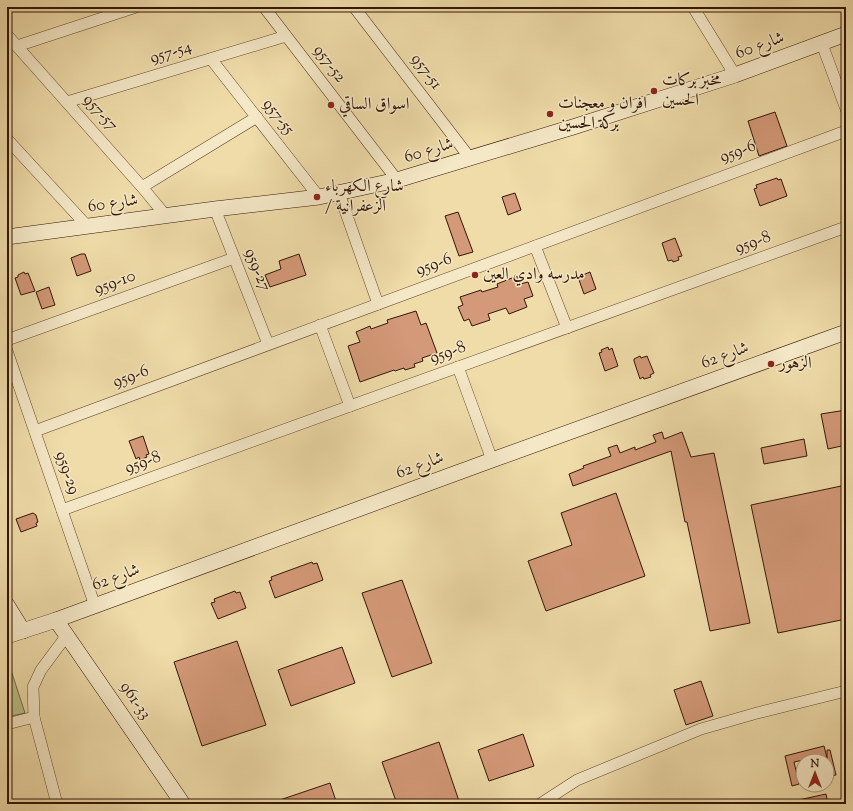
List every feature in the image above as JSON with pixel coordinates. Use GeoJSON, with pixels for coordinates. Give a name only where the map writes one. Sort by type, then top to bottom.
{"type":"FeatureCollection","features":[{"type":"Feature","properties":{"kind":"street"},"geometry":{"type":"LineString","coordinates":[[17,46],[136,7]]}},
{"type":"Feature","properties":{"kind":"street","name":"957-52"},"geometry":{"type":"LineString","coordinates":[[264,7],[397,180]]}},
{"type":"Feature","properties":{"kind":"street","name":"957-51"},"geometry":{"type":"LineString","coordinates":[[354,7],[470,158]]}},
{"type":"Feature","properties":{"kind":"street"},"geometry":{"type":"LineString","coordinates":[[694,7],[735,75]]}},
{"type":"Feature","properties":{"kind":"street","name":"شارع 60"},"geometry":{"type":"LineString","coordinates":[[7,237],[215,209],[319,197],[397,180],[735,75],[846,34]]}},
{"type":"Feature","properties":{"kind":"street","name":"957-57"},"geometry":{"type":"LineString","coordinates":[[7,35],[166,216]]}},
{"type":"Feature","properties":{"kind":"street","name":"957-54"},"geometry":{"type":"LineString","coordinates":[[67,102],[286,36]]}},
{"type":"Feature","properties":{"kind":"street"},"geometry":{"type":"LineString","coordinates":[[822,44],[846,109]]}},
{"type":"Feature","properties":{"kind":"street","name":"957-55"},"geometry":{"type":"LineString","coordinates":[[211,59],[319,197]]}},
{"type":"Feature","properties":{"kind":"street"},"geometry":{"type":"LineString","coordinates":[[142,187],[257,117]]}},
{"type":"Feature","properties":{"kind":"street","name":"959-6"},"geometry":{"type":"LineString","coordinates":[[35,431],[846,130]]}},
{"type":"Feature","properties":{"kind":"street"},"geometry":{"type":"LineString","coordinates":[[7,138],[88,227]]}},
{"type":"Feature","properties":{"kind":"street"},"geometry":{"type":"LineString","coordinates":[[339,193],[378,304]]}},
{"type":"Feature","properties":{"kind":"street","name":"959-27"},"geometry":{"type":"LineString","coordinates":[[215,209],[268,344]]}},
{"type":"Feature","properties":{"kind":"street","name":"959-8"},"geometry":{"type":"LineString","coordinates":[[62,510],[846,227]]}},
{"type":"Feature","properties":{"kind":"street"},"geometry":{"type":"LineString","coordinates":[[535,246],[567,328]]}},
{"type":"Feature","properties":{"kind":"street","name":"959-10"},"geometry":{"type":"LineString","coordinates":[[7,340],[234,258]]}},
{"type":"Feature","properties":{"kind":"street"},"geometry":{"type":"LineString","coordinates":[[320,325],[350,406]]}},
{"type":"Feature","properties":{"kind":"street","name":"شارع 62"},"geometry":{"type":"LineString","coordinates":[[7,636],[95,606],[846,332]]}},
{"type":"Feature","properties":{"kind":"street","name":"959-29"},"geometry":{"type":"LineString","coordinates":[[7,351],[95,606]]}},
{"type":"Feature","properties":{"kind":"street"},"geometry":{"type":"LineString","coordinates":[[458,367],[492,460]]}},
{"type":"Feature","properties":{"kind":"street"},"geometry":{"type":"LineString","coordinates":[[7,605],[22,631]]}},
{"type":"Feature","properties":{"kind":"street","name":"961-33"},"geometry":{"type":"LineString","coordinates":[[56,620],[182,804]]}},
{"type":"Feature","properties":{"kind":"street"},"geometry":{"type":"LineString","coordinates":[[58,804],[34,716],[33,687],[41,670],[67,635]]}},
{"type":"Feature","properties":{"kind":"street"},"geometry":{"type":"LineString","coordinates":[[540,804],[577,780],[701,728],[846,691]]}},
{"type":"Feature","properties":{"kind":"street"},"geometry":{"type":"LineString","coordinates":[[7,724],[34,716]]}},
{"type":"Feature","properties":{"kind":"green space"},"geometry":{"type":"Polygon","coordinates":[[[7,658],[25,713],[7,717],[7,658]]]}},
{"type":"Feature","properties":{"kind":"building"},"geometry":{"type":"Polygon","coordinates":[[[775,112],[787,146],[759,156],[748,121],[775,112]]]}},
{"type":"Feature","properties":{"kind":"building"},"geometry":{"type":"Polygon","coordinates":[[[777,178],[778,180],[781,179],[787,196],[760,206],[754,189],[757,188],[756,185],[777,178]]]}},
{"type":"Feature","properties":{"kind":"building"},"geometry":{"type":"Polygon","coordinates":[[[515,193],[521,210],[508,215],[502,197],[515,193]]]}},
{"type":"Feature","properties":{"kind":"building"},"geometry":{"type":"Polygon","coordinates":[[[458,212],[473,252],[459,256],[445,216],[458,212]]]}},
{"type":"Feature","properties":{"kind":"building"},"geometry":{"type":"Polygon","coordinates":[[[675,238],[682,256],[678,257],[679,260],[673,262],[672,260],[668,261],[662,243],[675,238]]]}},
{"type":"Feature","properties":{"kind":"building"},"geometry":{"type":"Polygon","coordinates":[[[85,254],[91,271],[77,276],[71,258],[85,254]]]}},
{"type":"Feature","properties":{"kind":"building"},"geometry":{"type":"Polygon","coordinates":[[[299,254],[306,275],[270,287],[265,275],[281,269],[279,261],[299,254]]]}},
{"type":"Feature","properties":{"kind":"building"},"geometry":{"type":"Polygon","coordinates":[[[24,272],[25,274],[28,273],[35,291],[21,295],[15,278],[24,272]]]}},
{"type":"Feature","properties":{"kind":"building"},"geometry":{"type":"Polygon","coordinates":[[[590,272],[596,289],[584,294],[578,277],[590,272]]]}},
{"type":"Feature","properties":{"kind":"building"},"geometry":{"type":"Polygon","coordinates":[[[517,276],[520,284],[528,282],[533,296],[524,299],[527,307],[509,314],[506,308],[488,314],[490,320],[472,326],[469,319],[464,321],[458,307],[463,305],[460,297],[481,290],[482,292],[498,287],[497,284],[517,276]]]}},
{"type":"Feature","properties":{"kind":"building"},"geometry":{"type":"Polygon","coordinates":[[[49,287],[55,305],[42,309],[36,292],[49,287]]]}},
{"type":"Feature","properties":{"kind":"building"},"geometry":{"type":"Polygon","coordinates":[[[416,311],[421,325],[426,323],[437,353],[422,358],[423,361],[414,364],[415,367],[405,370],[404,368],[394,370],[360,382],[348,346],[360,342],[356,332],[370,326],[371,329],[388,323],[387,320],[416,311]]]}},
{"type":"Feature","properties":{"kind":"building"},"geometry":{"type":"Polygon","coordinates":[[[608,347],[609,350],[612,348],[618,366],[605,371],[599,353],[602,352],[601,350],[608,347]]]}},
{"type":"Feature","properties":{"kind":"building"},"geometry":{"type":"Polygon","coordinates":[[[640,356],[641,358],[647,356],[654,373],[650,375],[651,377],[644,379],[643,377],[640,379],[634,359],[640,356]]]}},
{"type":"Feature","properties":{"kind":"building"},"geometry":{"type":"Polygon","coordinates":[[[846,410],[846,445],[828,449],[821,414],[846,410]]]}},
{"type":"Feature","properties":{"kind":"building"},"geometry":{"type":"Polygon","coordinates":[[[662,432],[664,439],[682,432],[691,457],[714,453],[750,623],[710,631],[687,522],[685,522],[671,451],[573,486],[569,474],[584,468],[583,466],[611,456],[608,448],[617,445],[620,453],[635,447],[635,450],[656,442],[653,435],[662,432]]]}},
{"type":"Feature","properties":{"kind":"building"},"geometry":{"type":"Polygon","coordinates":[[[143,436],[149,454],[146,455],[147,457],[140,460],[139,457],[136,459],[129,441],[143,436]]]}},
{"type":"Feature","properties":{"kind":"building"},"geometry":{"type":"Polygon","coordinates":[[[804,439],[807,456],[764,464],[761,448],[804,439]]]}},
{"type":"Feature","properties":{"kind":"building"},"geometry":{"type":"Polygon","coordinates":[[[846,485],[846,619],[778,633],[751,505],[846,485]]]}},
{"type":"Feature","properties":{"kind":"building"},"geometry":{"type":"Polygon","coordinates":[[[616,493],[645,576],[546,611],[528,561],[572,545],[561,513],[616,493]]]}},
{"type":"Feature","properties":{"kind":"building"},"geometry":{"type":"Polygon","coordinates":[[[33,513],[36,515],[38,522],[36,523],[37,526],[21,532],[16,519],[33,513]]]}},
{"type":"Feature","properties":{"kind":"building"},"geometry":{"type":"Polygon","coordinates":[[[312,562],[313,564],[317,563],[323,580],[275,598],[269,581],[272,580],[271,577],[312,562]]]}},
{"type":"Feature","properties":{"kind":"building"},"geometry":{"type":"Polygon","coordinates":[[[402,580],[432,663],[392,677],[362,593],[402,580]]]}},
{"type":"Feature","properties":{"kind":"building"},"geometry":{"type":"Polygon","coordinates":[[[235,591],[236,593],[240,592],[246,608],[218,619],[211,603],[215,602],[214,599],[235,591]]]}},
{"type":"Feature","properties":{"kind":"building"},"geometry":{"type":"Polygon","coordinates":[[[237,641],[266,725],[202,746],[174,662],[237,641]]]}},
{"type":"Feature","properties":{"kind":"building"},"geometry":{"type":"Polygon","coordinates":[[[342,647],[355,683],[291,706],[278,670],[342,647]]]}},
{"type":"Feature","properties":{"kind":"building"},"geometry":{"type":"Polygon","coordinates":[[[701,681],[713,716],[686,725],[674,690],[701,681]]]}},
{"type":"Feature","properties":{"kind":"building"},"geometry":{"type":"Polygon","coordinates":[[[523,734],[534,766],[489,781],[478,750],[523,734]]]}},
{"type":"Feature","properties":{"kind":"building"},"geometry":{"type":"Polygon","coordinates":[[[439,742],[460,804],[397,804],[382,762],[439,742]]]}},
{"type":"Feature","properties":{"kind":"building"},"geometry":{"type":"Polygon","coordinates":[[[824,746],[826,753],[797,753],[824,746]]]}},
{"type":"Feature","properties":{"kind":"building"},"geometry":{"type":"Polygon","coordinates":[[[827,750],[830,750],[831,753],[827,753],[827,750]]]}},
{"type":"Feature","properties":{"kind":"building"},"geometry":{"type":"Polygon","coordinates":[[[795,753],[795,785],[792,786],[785,756],[795,753]]]}},
{"type":"Feature","properties":{"kind":"building"},"geometry":{"type":"Polygon","coordinates":[[[330,783],[337,804],[271,804],[271,803],[330,783]]]}},
{"type":"Feature","properties":{"kind":"building"},"geometry":{"type":"Polygon","coordinates":[[[826,794],[828,804],[794,804],[794,801],[826,794]]]}},
{"type":"Feature","properties":{"kind":"place","name":"مخبز بركات الحسين"},"geometry":{"type":"Point","coordinates":[654,91]}},
{"type":"Feature","properties":{"kind":"place","name":"اسواق الساقي"},"geometry":{"type":"Point","coordinates":[331,105]}},
{"type":"Feature","properties":{"kind":"place","name":"افران و معجنات بركة الحسين"},"geometry":{"type":"Point","coordinates":[550,114]}},
{"type":"Feature","properties":{"kind":"place","name":"شارع الكهرباء / الزعفرانية"},"geometry":{"type":"Point","coordinates":[317,197]}},
{"type":"Feature","properties":{"kind":"place","name":"مدرسه وادي العين"},"geometry":{"type":"Point","coordinates":[475,275]}},
{"type":"Feature","properties":{"kind":"place","name":"الزهور"},"geometry":{"type":"Point","coordinates":[771,364]}}]}
